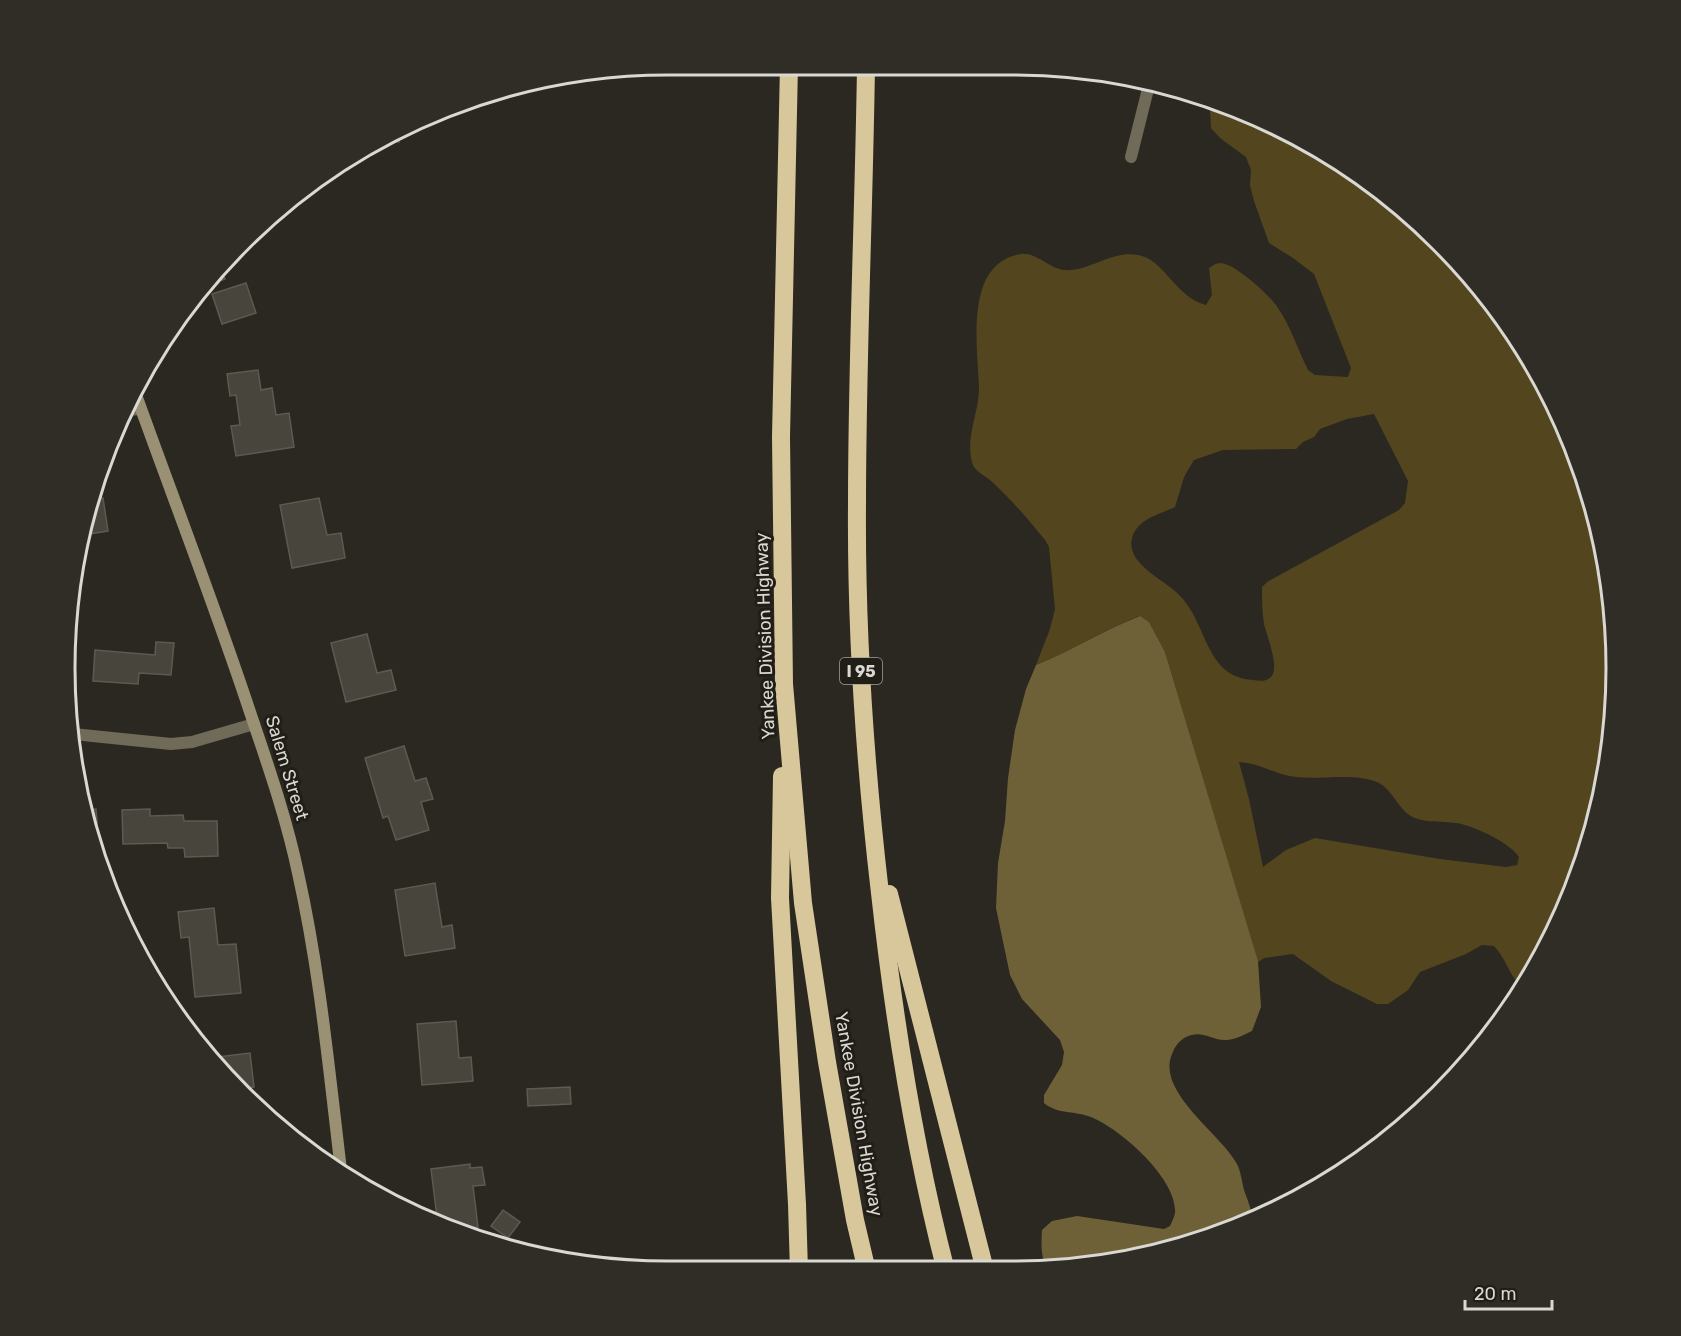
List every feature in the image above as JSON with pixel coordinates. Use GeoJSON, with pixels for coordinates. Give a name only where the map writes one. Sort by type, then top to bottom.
{"type":"FeatureCollection","features":[{"type":"Feature","properties":{"kind":"highway","name":"Yankee Division Highway"},"geometry":{"type":"LineString","coordinates":[[789,75],[781,437],[784,684],[803,903],[827,1062],[855,1220],[865,1261]]}},
{"type":"Feature","properties":{"kind":"highway","name":"I 95"},"geometry":{"type":"LineString","coordinates":[[866,75],[857,505],[862,693],[872,825],[887,959],[907,1086],[933,1222],[944,1261]]}},
{"type":"Feature","properties":{"kind":"highway"},"geometry":{"type":"LineString","coordinates":[[784,684],[780,898],[799,1261]]}},
{"type":"Feature","properties":{"kind":"highway"},"geometry":{"type":"LineString","coordinates":[[872,825],[983,1261]]}},
{"type":"Feature","properties":{"kind":"main road","name":"Salem Street"},"geometry":{"type":"LineString","coordinates":[[138,401],[221,626],[284,818],[298,873],[327,1051],[340,1162]]}},
{"type":"Feature","properties":{"kind":"street"},"geometry":{"type":"LineString","coordinates":[[1131,157],[1148,91]]}},
{"type":"Feature","properties":{"kind":"street"},"geometry":{"type":"LineString","coordinates":[[134,409],[141,409]]}},
{"type":"Feature","properties":{"kind":"street"},"geometry":{"type":"LineString","coordinates":[[79,734],[182,743],[254,724]]}},
{"type":"Feature","properties":{"kind":"shaded area"},"geometry":{"type":"Polygon","coordinates":[[[1210,110],[1240,120],[1310,154],[1374,198],[1404,222],[1459,277],[1506,339],[1545,406],[1575,477],[1595,552],[1605,629],[1605,707],[1601,745],[1595,784],[1575,859],[1545,930],[1516,981],[1494,946],[1482,945],[1466,954],[1420,972],[1408,990],[1388,1004],[1377,1004],[1331,981],[1293,954],[1264,958],[1258,962],[1165,652],[1149,622],[1139,616],[1036,665],[1055,609],[1049,547],[1012,501],[976,469],[973,465],[970,446],[979,388],[978,309],[982,290],[990,273],[1003,261],[1027,254],[1058,269],[1073,270],[1110,258],[1128,254],[1138,255],[1155,264],[1186,295],[1206,305],[1212,295],[1209,268],[1219,263],[1227,265],[1252,281],[1274,302],[1287,323],[1308,370],[1315,375],[1348,377],[1351,368],[1314,274],[1269,243],[1254,201],[1250,185],[1251,170],[1246,157],[1220,138],[1211,128],[1210,110]],[[1374,414],[1347,419],[1320,429],[1314,437],[1303,442],[1296,449],[1223,450],[1194,460],[1184,477],[1175,507],[1150,518],[1139,526],[1132,538],[1132,548],[1135,556],[1149,572],[1182,598],[1191,610],[1210,649],[1226,670],[1238,677],[1262,681],[1271,677],[1274,659],[1263,619],[1262,587],[1267,582],[1399,510],[1405,503],[1408,481],[1374,414]],[[1239,762],[1263,867],[1286,850],[1315,838],[1440,859],[1506,867],[1517,865],[1519,857],[1508,846],[1481,831],[1463,824],[1425,821],[1409,815],[1389,791],[1379,783],[1349,777],[1296,777],[1254,764],[1239,762]]]}},
{"type":"Feature","properties":{"kind":"shaded area"},"geometry":{"type":"Polygon","coordinates":[[[1140,616],[1149,622],[1165,652],[1258,961],[1261,1007],[1252,1031],[1229,1040],[1192,1035],[1177,1044],[1172,1054],[1170,1068],[1173,1083],[1181,1097],[1237,1164],[1251,1211],[1204,1230],[1129,1250],[1044,1260],[1042,1230],[1052,1221],[1077,1216],[1164,1229],[1170,1226],[1175,1213],[1173,1199],[1167,1185],[1157,1170],[1130,1142],[1088,1116],[1054,1109],[1044,1103],[1044,1095],[1062,1065],[1064,1052],[1060,1040],[1022,999],[1010,975],[996,908],[998,863],[1015,730],[1026,689],[1036,665],[1140,616]]]}},
{"type":"Feature","properties":{"kind":"building"},"geometry":{"type":"Polygon","coordinates":[[[246,283],[256,313],[222,324],[212,294],[246,283]]]}},
{"type":"Feature","properties":{"kind":"building"},"geometry":{"type":"Polygon","coordinates":[[[258,370],[261,390],[272,388],[276,415],[289,413],[294,447],[236,456],[231,426],[240,425],[236,395],[230,396],[227,374],[258,370]]]}},
{"type":"Feature","properties":{"kind":"building"},"geometry":{"type":"Polygon","coordinates":[[[100,498],[103,498],[108,531],[90,534],[95,515],[100,498]]]}},
{"type":"Feature","properties":{"kind":"building"},"geometry":{"type":"Polygon","coordinates":[[[319,498],[327,535],[341,533],[345,558],[292,568],[280,505],[319,498]]]}},
{"type":"Feature","properties":{"kind":"building"},"geometry":{"type":"Polygon","coordinates":[[[367,634],[377,673],[391,670],[396,690],[346,702],[331,643],[367,634]]]}},
{"type":"Feature","properties":{"kind":"building"},"geometry":{"type":"Polygon","coordinates":[[[156,642],[174,643],[171,675],[139,673],[138,684],[93,681],[95,650],[155,655],[156,642]]]}},
{"type":"Feature","properties":{"kind":"building"},"geometry":{"type":"Polygon","coordinates":[[[404,746],[415,781],[426,778],[433,799],[421,802],[429,830],[396,840],[388,816],[383,818],[365,758],[404,746]]]}},
{"type":"Feature","properties":{"kind":"building"},"geometry":{"type":"Polygon","coordinates":[[[92,809],[96,809],[98,830],[95,821],[92,809]]]}},
{"type":"Feature","properties":{"kind":"building"},"geometry":{"type":"Polygon","coordinates":[[[150,809],[150,816],[183,815],[184,821],[217,821],[218,856],[185,857],[184,848],[168,848],[167,843],[123,844],[122,810],[150,809]]]}},
{"type":"Feature","properties":{"kind":"building"},"geometry":{"type":"Polygon","coordinates":[[[435,883],[442,927],[452,925],[455,948],[405,956],[395,890],[435,883]]]}},
{"type":"Feature","properties":{"kind":"building"},"geometry":{"type":"Polygon","coordinates":[[[214,908],[218,945],[236,944],[241,993],[195,997],[189,937],[181,938],[178,912],[214,908]]]}},
{"type":"Feature","properties":{"kind":"building"},"geometry":{"type":"Polygon","coordinates":[[[456,1021],[459,1058],[471,1057],[473,1081],[422,1085],[417,1024],[456,1021]]]}},
{"type":"Feature","properties":{"kind":"building"},"geometry":{"type":"Polygon","coordinates":[[[250,1053],[254,1087],[250,1088],[220,1057],[250,1053]]]}},
{"type":"Feature","properties":{"kind":"building"},"geometry":{"type":"Polygon","coordinates":[[[570,1087],[571,1104],[528,1106],[527,1089],[570,1087]]]}},
{"type":"Feature","properties":{"kind":"building"},"geometry":{"type":"Polygon","coordinates":[[[470,1164],[470,1168],[482,1167],[485,1185],[473,1186],[478,1227],[471,1228],[437,1214],[431,1169],[470,1164]]]}},
{"type":"Feature","properties":{"kind":"building"},"geometry":{"type":"Polygon","coordinates":[[[503,1210],[520,1222],[508,1238],[491,1226],[503,1210]]]}}]}
